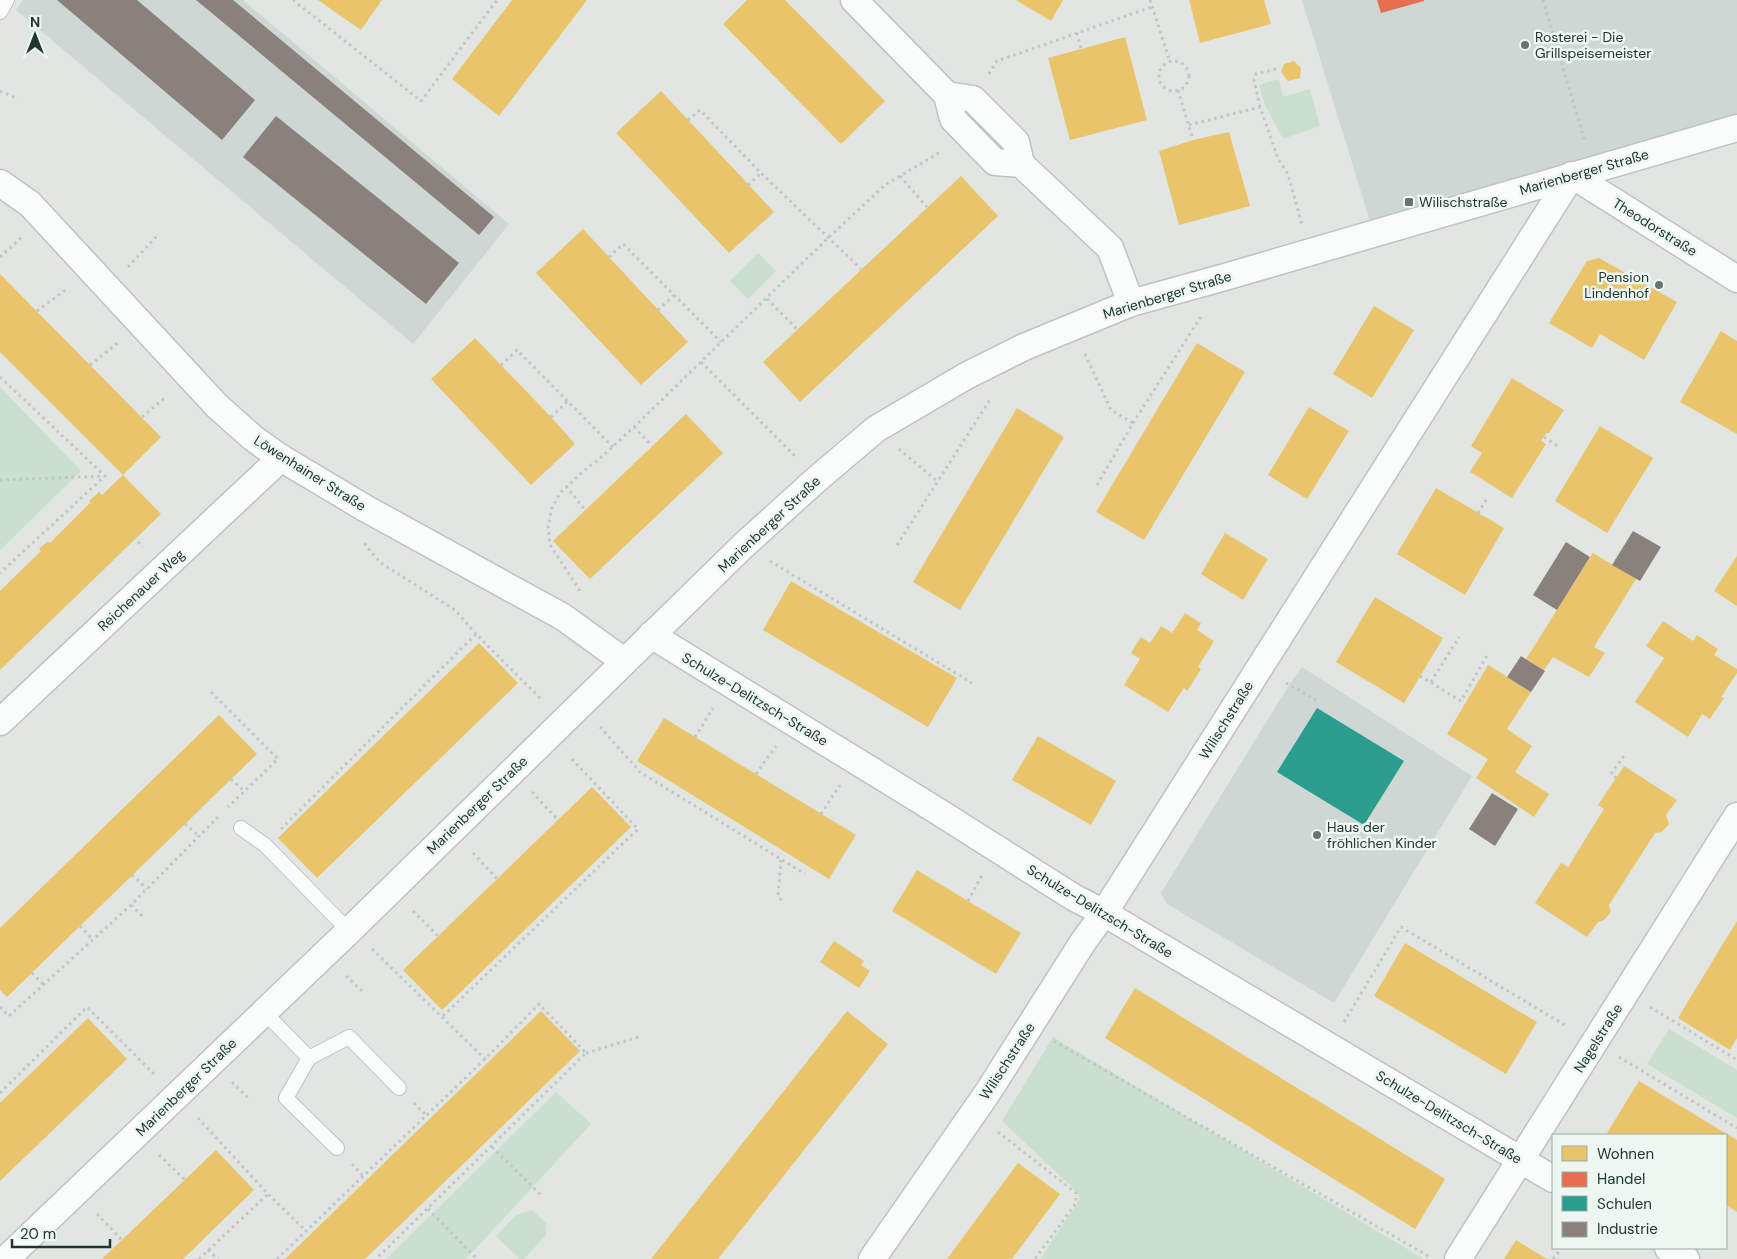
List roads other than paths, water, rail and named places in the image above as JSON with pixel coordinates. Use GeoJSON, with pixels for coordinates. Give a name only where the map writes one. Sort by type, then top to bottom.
{"type":"FeatureCollection","features":[{"type":"Feature","properties":{"kind":"street"},"geometry":{"type":"LineString","coordinates":[[854,0],[947,95],[952,119],[968,136],[995,162],[1021,164]]}},
{"type":"Feature","properties":{"kind":"street"},"geometry":{"type":"LineString","coordinates":[[947,95],[973,99],[1016,142],[1021,164],[1110,248],[1131,303]]}},
{"type":"Feature","properties":{"kind":"street","name":"Marienberger Straße"},"geometry":{"type":"LineString","coordinates":[[6,1259],[349,931],[744,545],[876,429],[966,376],[1024,346],[1131,303],[1225,278],[1737,128]]}},
{"type":"Feature","properties":{"kind":"street","name":"Theodorstraße"},"geometry":{"type":"LineString","coordinates":[[1583,172],[1737,279]]}},
{"type":"Feature","properties":{"kind":"street","name":"Wilischstraße"},"geometry":{"type":"LineString","coordinates":[[872,1259],[973,1113],[1082,942],[1104,912],[1583,172]]}},
{"type":"Feature","properties":{"kind":"street","name":"Löwenhainer Straße"},"geometry":{"type":"LineString","coordinates":[[0,183],[30,204],[217,406],[253,438],[281,458],[363,507],[563,617],[624,661]]}},
{"type":"Feature","properties":{"kind":"street","name":"Reichenauer Weg"},"geometry":{"type":"LineString","coordinates":[[0,722],[281,458]]}},
{"type":"Feature","properties":{"kind":"street","name":"Schulze-Delitzsch-Straße"},"geometry":{"type":"LineString","coordinates":[[651,635],[931,807],[1073,897],[1104,912],[1552,1178]]}},
{"type":"Feature","properties":{"kind":"street","name":"Nagelstraße"},"geometry":{"type":"LineString","coordinates":[[1458,1259],[1737,816]]}},
{"type":"Feature","properties":{"kind":"street"},"geometry":{"type":"LineString","coordinates":[[1670,1249],[1686,1259]]}},
{"type":"Feature","properties":{"kind":"lane"},"geometry":{"type":"LineString","coordinates":[[0,12],[7,0]]}},
{"type":"Feature","properties":{"kind":"lane"},"geometry":{"type":"LineString","coordinates":[[241,828],[265,845],[349,931]]}},
{"type":"Feature","properties":{"kind":"lane"},"geometry":{"type":"LineString","coordinates":[[264,1012],[310,1058]]}},
{"type":"Feature","properties":{"kind":"lane"},"geometry":{"type":"LineString","coordinates":[[337,1148],[286,1098],[310,1058],[349,1037],[399,1088]]}},
{"type":"Feature","properties":{"kind":"place","name":"Rosterei - Die Grillspeisemeister"},"geometry":{"type":"Point","coordinates":[1525,45]}},
{"type":"Feature","properties":{"kind":"place","name":"Wilischstraße"},"geometry":{"type":"Point","coordinates":[1409,202]}},
{"type":"Feature","properties":{"kind":"place","name":"Pension Lindenhof"},"geometry":{"type":"Point","coordinates":[1659,285]}},
{"type":"Feature","properties":{"kind":"place","name":"Haus der fröhlichen Kinder"},"geometry":{"type":"Point","coordinates":[1317,835]}}]}
